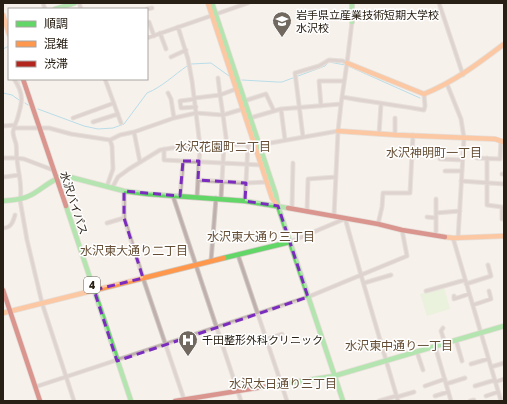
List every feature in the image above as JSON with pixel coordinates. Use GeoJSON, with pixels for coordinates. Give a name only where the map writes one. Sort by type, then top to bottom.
{"type":"FeatureCollection","features":[{"type":"Feature","properties":{"kind":"main road"},"geometry":{"type":"LineString","coordinates":[[208,3],[214,15]]}},
{"type":"Feature","properties":{"kind":"main road"},"geometry":{"type":"LineString","coordinates":[[212,3],[214,15],[238,89],[276,195],[278,206],[343,401]]}},
{"type":"Feature","properties":{"kind":"main road"},"geometry":{"type":"LineString","coordinates":[[352,3],[352,22]]}},
{"type":"Feature","properties":{"kind":"main road"},"geometry":{"type":"LineString","coordinates":[[58,8],[72,4]]}},
{"type":"Feature","properties":{"kind":"main road"},"geometry":{"type":"LineString","coordinates":[[3,15],[6,24]]}},
{"type":"Feature","properties":{"kind":"main road"},"geometry":{"type":"LineString","coordinates":[[347,63],[424,94],[434,91],[463,75],[504,44]]}},
{"type":"Feature","properties":{"kind":"main road","name":"水沢バイパス"},"geometry":{"type":"LineString","coordinates":[[23,80],[131,401]]}},
{"type":"Feature","properties":{"kind":"main road"},"geometry":{"type":"LineString","coordinates":[[238,89],[244,100],[245,108],[250,118],[261,165],[272,198],[278,206]]}},
{"type":"Feature","properties":{"kind":"main road"},"geometry":{"type":"LineString","coordinates":[[338,131],[495,139],[503,142]]}},
{"type":"Feature","properties":{"kind":"main road"},"geometry":{"type":"LineString","coordinates":[[3,201],[20,200],[34,194],[57,178],[66,176],[124,191],[246,201],[292,208],[402,230],[456,238],[504,236]]}},
{"type":"Feature","properties":{"kind":"main road"},"geometry":{"type":"LineString","coordinates":[[3,313],[290,242]]}},
{"type":"Feature","properties":{"kind":"main road"},"geometry":{"type":"LineString","coordinates":[[3,290],[40,401]]}},
{"type":"Feature","properties":{"kind":"main road"},"geometry":{"type":"LineString","coordinates":[[175,401],[334,376],[504,326]]}},
{"type":"Feature","properties":{"kind":"street"},"geometry":{"type":"LineString","coordinates":[[148,38],[248,3]]}},
{"type":"Feature","properties":{"kind":"street"},"geometry":{"type":"LineString","coordinates":[[439,3],[463,75]]}},
{"type":"Feature","properties":{"kind":"street"},"geometry":{"type":"LineString","coordinates":[[148,10],[152,8]]}},
{"type":"Feature","properties":{"kind":"street"},"geometry":{"type":"LineString","coordinates":[[149,22],[154,36]]}},
{"type":"Feature","properties":{"kind":"street"},"geometry":{"type":"LineString","coordinates":[[334,216],[338,131],[352,22]]}},
{"type":"Feature","properties":{"kind":"street"},"geometry":{"type":"LineString","coordinates":[[178,27],[186,50],[196,107],[200,146],[197,197]]}},
{"type":"Feature","properties":{"kind":"street"},"geometry":{"type":"LineString","coordinates":[[160,33],[166,49]]}},
{"type":"Feature","properties":{"kind":"street"},"geometry":{"type":"LineString","coordinates":[[171,57],[186,50]]}},
{"type":"Feature","properties":{"kind":"street"},"geometry":{"type":"LineString","coordinates":[[303,137],[295,73],[319,66],[329,60],[343,61],[347,63]]}},
{"type":"Feature","properties":{"kind":"street"},"geometry":{"type":"LineString","coordinates":[[211,262],[218,198],[222,181],[225,145],[218,78]]}},
{"type":"Feature","properties":{"kind":"street"},"geometry":{"type":"LineString","coordinates":[[15,80],[22,96],[22,104],[13,133],[16,145],[16,158],[21,196],[20,200],[27,240],[42,303],[74,401]]}},
{"type":"Feature","properties":{"kind":"street"},"geometry":{"type":"LineString","coordinates":[[105,80],[121,123]]}},
{"type":"Feature","properties":{"kind":"street"},"geometry":{"type":"LineString","coordinates":[[321,106],[319,81],[344,81]]}},
{"type":"Feature","properties":{"kind":"street"},"geometry":{"type":"LineString","coordinates":[[447,84],[461,119],[464,138],[460,211],[456,238],[466,284],[501,401]]}},
{"type":"Feature","properties":{"kind":"street"},"geometry":{"type":"LineString","coordinates":[[196,107],[181,108],[180,101],[220,95],[238,89]]}},
{"type":"Feature","properties":{"kind":"street"},"geometry":{"type":"LineString","coordinates":[[168,94],[171,99],[174,118]]}},
{"type":"Feature","properties":{"kind":"street"},"geometry":{"type":"LineString","coordinates":[[244,100],[266,94],[274,111]]}},
{"type":"Feature","properties":{"kind":"street"},"geometry":{"type":"LineString","coordinates":[[342,97],[424,110],[424,94]]}},
{"type":"Feature","properties":{"kind":"street"},"geometry":{"type":"LineString","coordinates":[[73,118],[114,103]]}},
{"type":"Feature","properties":{"kind":"street"},"geometry":{"type":"LineString","coordinates":[[250,118],[281,109],[341,104]]}},
{"type":"Feature","properties":{"kind":"street"},"geometry":{"type":"LineString","coordinates":[[379,134],[381,104]]}},
{"type":"Feature","properties":{"kind":"street"},"geometry":{"type":"LineString","coordinates":[[3,126],[49,128],[71,134],[110,140],[120,135],[134,132],[174,118],[196,113],[223,115],[245,108]]}},
{"type":"Feature","properties":{"kind":"street"},"geometry":{"type":"LineString","coordinates":[[281,109],[285,140]]}},
{"type":"Feature","properties":{"kind":"street"},"geometry":{"type":"LineString","coordinates":[[93,122],[118,114]]}},
{"type":"Feature","properties":{"kind":"street"},"geometry":{"type":"LineString","coordinates":[[395,118],[395,135]]}},
{"type":"Feature","properties":{"kind":"street"},"geometry":{"type":"LineString","coordinates":[[109,187],[118,177],[140,162],[164,149],[200,146],[257,145],[338,131]]}},
{"type":"Feature","properties":{"kind":"street"},"geometry":{"type":"LineString","coordinates":[[134,132],[140,162]]}},
{"type":"Feature","properties":{"kind":"street"},"geometry":{"type":"LineString","coordinates":[[378,224],[382,207],[383,193],[410,193],[413,135]]}},
{"type":"Feature","properties":{"kind":"street"},"geometry":{"type":"LineString","coordinates":[[109,187],[113,169],[112,146],[110,140]]}},
{"type":"Feature","properties":{"kind":"street"},"geometry":{"type":"LineString","coordinates":[[477,158],[500,159],[503,142]]}},
{"type":"Feature","properties":{"kind":"street"},"geometry":{"type":"LineString","coordinates":[[246,201],[248,144]]}},
{"type":"Feature","properties":{"kind":"street"},"geometry":{"type":"LineString","coordinates":[[164,149],[164,160],[261,165]]}},
{"type":"Feature","properties":{"kind":"street"},"geometry":{"type":"LineString","coordinates":[[3,158],[24,159],[54,170]]}},
{"type":"Feature","properties":{"kind":"street"},"geometry":{"type":"LineString","coordinates":[[487,158],[487,205],[502,207],[502,219]]}},
{"type":"Feature","properties":{"kind":"street"},"geometry":{"type":"LineString","coordinates":[[440,159],[462,160]]}},
{"type":"Feature","properties":{"kind":"street"},"geometry":{"type":"LineString","coordinates":[[180,196],[183,161]]}},
{"type":"Feature","properties":{"kind":"street"},"geometry":{"type":"LineString","coordinates":[[292,208],[293,163]]}},
{"type":"Feature","properties":{"kind":"street"},"geometry":{"type":"LineString","coordinates":[[445,171],[462,172]]}},
{"type":"Feature","properties":{"kind":"street"},"geometry":{"type":"LineString","coordinates":[[4,177],[19,176]]}},
{"type":"Feature","properties":{"kind":"street"},"geometry":{"type":"LineString","coordinates":[[307,211],[308,179],[336,176]]}},
{"type":"Feature","properties":{"kind":"street"},"geometry":{"type":"LineString","coordinates":[[198,180],[246,183],[267,182]]}},
{"type":"Feature","properties":{"kind":"street"},"geometry":{"type":"LineString","coordinates":[[461,181],[504,184]]}},
{"type":"Feature","properties":{"kind":"street"},"geometry":{"type":"LineString","coordinates":[[124,191],[124,218],[184,400]]}},
{"type":"Feature","properties":{"kind":"street"},"geometry":{"type":"LineString","coordinates":[[173,196],[241,401]]}},
{"type":"Feature","properties":{"kind":"street"},"geometry":{"type":"LineString","coordinates":[[435,235],[436,199]]}},
{"type":"Feature","properties":{"kind":"street"},"geometry":{"type":"LineString","coordinates":[[436,212],[460,211]]}},
{"type":"Feature","properties":{"kind":"street"},"geometry":{"type":"LineString","coordinates":[[3,228],[12,224],[15,215]]}},
{"type":"Feature","properties":{"kind":"street"},"geometry":{"type":"LineString","coordinates":[[427,217],[436,218]]}},
{"type":"Feature","properties":{"kind":"street"},"geometry":{"type":"LineString","coordinates":[[107,223],[124,218]]}},
{"type":"Feature","properties":{"kind":"street"},"geometry":{"type":"LineString","coordinates":[[290,242],[345,218],[397,398]]}},
{"type":"Feature","properties":{"kind":"street"},"geometry":{"type":"LineString","coordinates":[[35,387],[308,297],[407,256],[402,230]]}},
{"type":"Feature","properties":{"kind":"street"},"geometry":{"type":"LineString","coordinates":[[238,255],[287,401]]}},
{"type":"Feature","properties":{"kind":"street"},"geometry":{"type":"LineString","coordinates":[[466,284],[491,276],[488,265]]}},
{"type":"Feature","properties":{"kind":"street"},"geometry":{"type":"LineString","coordinates":[[364,283],[391,275]]}},
{"type":"Feature","properties":{"kind":"street"},"geometry":{"type":"LineString","coordinates":[[426,291],[465,280]]}},
{"type":"Feature","properties":{"kind":"street"},"geometry":{"type":"LineString","coordinates":[[473,305],[491,299],[489,291]]}},
{"type":"Feature","properties":{"kind":"street"},"geometry":{"type":"LineString","coordinates":[[454,296],[454,299],[470,294]]}},
{"type":"Feature","properties":{"kind":"street"},"geometry":{"type":"LineString","coordinates":[[443,328],[441,331],[445,344]]}},
{"type":"Feature","properties":{"kind":"street"},"geometry":{"type":"LineString","coordinates":[[267,339],[282,334]]}},
{"type":"Feature","properties":{"kind":"street"},"geometry":{"type":"LineString","coordinates":[[456,340],[462,361]]}},
{"type":"Feature","properties":{"kind":"street"},"geometry":{"type":"LineString","coordinates":[[435,346],[451,401]]}},
{"type":"Feature","properties":{"kind":"street"},"geometry":{"type":"LineString","coordinates":[[417,352],[423,370]]}},
{"type":"Feature","properties":{"kind":"street"},"geometry":{"type":"LineString","coordinates":[[472,364],[488,359]]}},
{"type":"Feature","properties":{"kind":"street"},"geometry":{"type":"LineString","coordinates":[[491,367],[504,363]]}},
{"type":"Feature","properties":{"kind":"street"},"geometry":{"type":"LineString","coordinates":[[446,384],[465,378]]}},
{"type":"Feature","properties":{"kind":"street"},"geometry":{"type":"LineString","coordinates":[[425,386],[445,379]]}},
{"type":"Feature","properties":{"kind":"street"},"geometry":{"type":"LineString","coordinates":[[475,386],[504,379]]}},
{"type":"Feature","properties":{"kind":"street"},"geometry":{"type":"LineString","coordinates":[[379,401],[397,398],[414,392]]}},
{"type":"Feature","properties":{"kind":"street"},"geometry":{"type":"LineString","coordinates":[[435,396],[448,392]]}},
{"type":"Feature","properties":{"kind":"street"},"geometry":{"type":"LineString","coordinates":[[486,396],[498,392]]}},
{"type":"Feature","properties":{"kind":"street"},"geometry":{"type":"LineString","coordinates":[[499,397],[504,395]]}},
{"type":"Feature","properties":{"kind":"street"},"geometry":{"type":"LineString","coordinates":[[470,401],[474,400]]}},
{"type":"Feature","properties":{"kind":"highlighted area"},"geometry":{"type":"Polygon","coordinates":[[[183,161],[199,161],[198,180],[246,183],[245,201],[278,206],[308,297],[117,361],[94,290],[143,278],[124,218],[124,191],[180,196],[183,161]]]}},
{"type":"Feature","properties":{"kind":"green space"},"geometry":{"type":"Polygon","coordinates":[[[444,287],[450,309],[427,316],[420,294],[444,287]]]}},
{"type":"Feature","properties":{"kind":"waterway"},"geometry":{"type":"LineString","coordinates":[[3,49],[8,46]]}},
{"type":"Feature","properties":{"kind":"waterway"},"geometry":{"type":"LineString","coordinates":[[242,80],[282,82],[325,66],[329,62],[345,65]]}},
{"type":"Feature","properties":{"kind":"waterway"},"geometry":{"type":"LineString","coordinates":[[191,64],[211,63],[229,76]]}},
{"type":"Feature","properties":{"kind":"waterway"},"geometry":{"type":"LineString","coordinates":[[38,109],[84,126],[98,129],[113,128],[124,124],[147,93],[163,84],[187,66]]}},
{"type":"Feature","properties":{"kind":"waterway"},"geometry":{"type":"LineString","coordinates":[[348,66],[420,98]]}},
{"type":"Feature","properties":{"kind":"waterway"},"geometry":{"type":"LineString","coordinates":[[3,93],[12,95],[19,100]]}},
{"type":"Feature","properties":{"kind":"tunnel"},"geometry":{"type":"LineString","coordinates":[[17,83],[25,80]]}},
{"type":"Feature","properties":{"kind":"traffic: fast"},"geometry":{"type":"LineString","coordinates":[[58,8],[75,3]]}},
{"type":"Feature","properties":{"kind":"traffic: fast"},"geometry":{"type":"LineString","coordinates":[[212,3],[343,401]]}},
{"type":"Feature","properties":{"kind":"traffic: fast"},"geometry":{"type":"LineString","coordinates":[[352,3],[352,22]]}},
{"type":"Feature","properties":{"kind":"traffic: fast"},"geometry":{"type":"LineString","coordinates":[[3,201],[17,200],[28,197],[52,181],[66,176],[124,191],[245,201],[288,208]]}},
{"type":"Feature","properties":{"kind":"traffic: fast"},"geometry":{"type":"LineString","coordinates":[[66,206],[131,401]]}},
{"type":"Feature","properties":{"kind":"traffic: fast"},"geometry":{"type":"LineString","coordinates":[[224,258],[290,242]]}},
{"type":"Feature","properties":{"kind":"traffic: fast"},"geometry":{"type":"LineString","coordinates":[[269,386],[334,376],[504,326]]}},
{"type":"Feature","properties":{"kind":"traffic: slow"},"geometry":{"type":"LineString","coordinates":[[208,3],[272,198],[277,205]]}},
{"type":"Feature","properties":{"kind":"traffic: slow"},"geometry":{"type":"LineString","coordinates":[[3,15],[8,31]]}},
{"type":"Feature","properties":{"kind":"traffic: slow"},"geometry":{"type":"LineString","coordinates":[[347,63],[424,94],[456,78],[504,44]]}},
{"type":"Feature","properties":{"kind":"traffic: slow"},"geometry":{"type":"LineString","coordinates":[[338,131],[495,139],[504,142]]}},
{"type":"Feature","properties":{"kind":"traffic: slow"},"geometry":{"type":"LineString","coordinates":[[445,237],[504,236]]}},
{"type":"Feature","properties":{"kind":"traffic: slow"},"geometry":{"type":"LineString","coordinates":[[3,313],[224,258]]}},
{"type":"Feature","properties":{"kind":"traffic: jam"},"geometry":{"type":"LineString","coordinates":[[23,80],[66,206]]}},
{"type":"Feature","properties":{"kind":"traffic: jam"},"geometry":{"type":"LineString","coordinates":[[288,208],[445,237]]}},
{"type":"Feature","properties":{"kind":"traffic: jam"},"geometry":{"type":"LineString","coordinates":[[3,290],[40,401]]}},
{"type":"Feature","properties":{"kind":"traffic: jam"},"geometry":{"type":"LineString","coordinates":[[175,401],[269,386]]}},
{"type":"Feature","properties":{"kind":"place","name":"岩手県立産業技術短期大学校 水沢校"},"geometry":{"type":"Point","coordinates":[282,38]}},
{"type":"Feature","properties":{"kind":"place","name":"千田整形外科クリニック"},"geometry":{"type":"Point","coordinates":[188,357]}},
{"type":"Feature","properties":{"kind":"district","name":"水沢花園町二丁目"},"geometry":{"type":"Point","coordinates":[223,147]}},
{"type":"Feature","properties":{"kind":"district","name":"水沢神明町一丁目"},"geometry":{"type":"Point","coordinates":[434,153]}},
{"type":"Feature","properties":{"kind":"district","name":"水沢東大通り三丁目"},"geometry":{"type":"Point","coordinates":[261,237]}},
{"type":"Feature","properties":{"kind":"district","name":"水沢東大通り二丁目"},"geometry":{"type":"Point","coordinates":[134,251]}},
{"type":"Feature","properties":{"kind":"district","name":"水沢東中通り一丁目"},"geometry":{"type":"Point","coordinates":[399,346]}},
{"type":"Feature","properties":{"kind":"district","name":"水沢太日通り三丁目"},"geometry":{"type":"Point","coordinates":[283,384]}}]}
